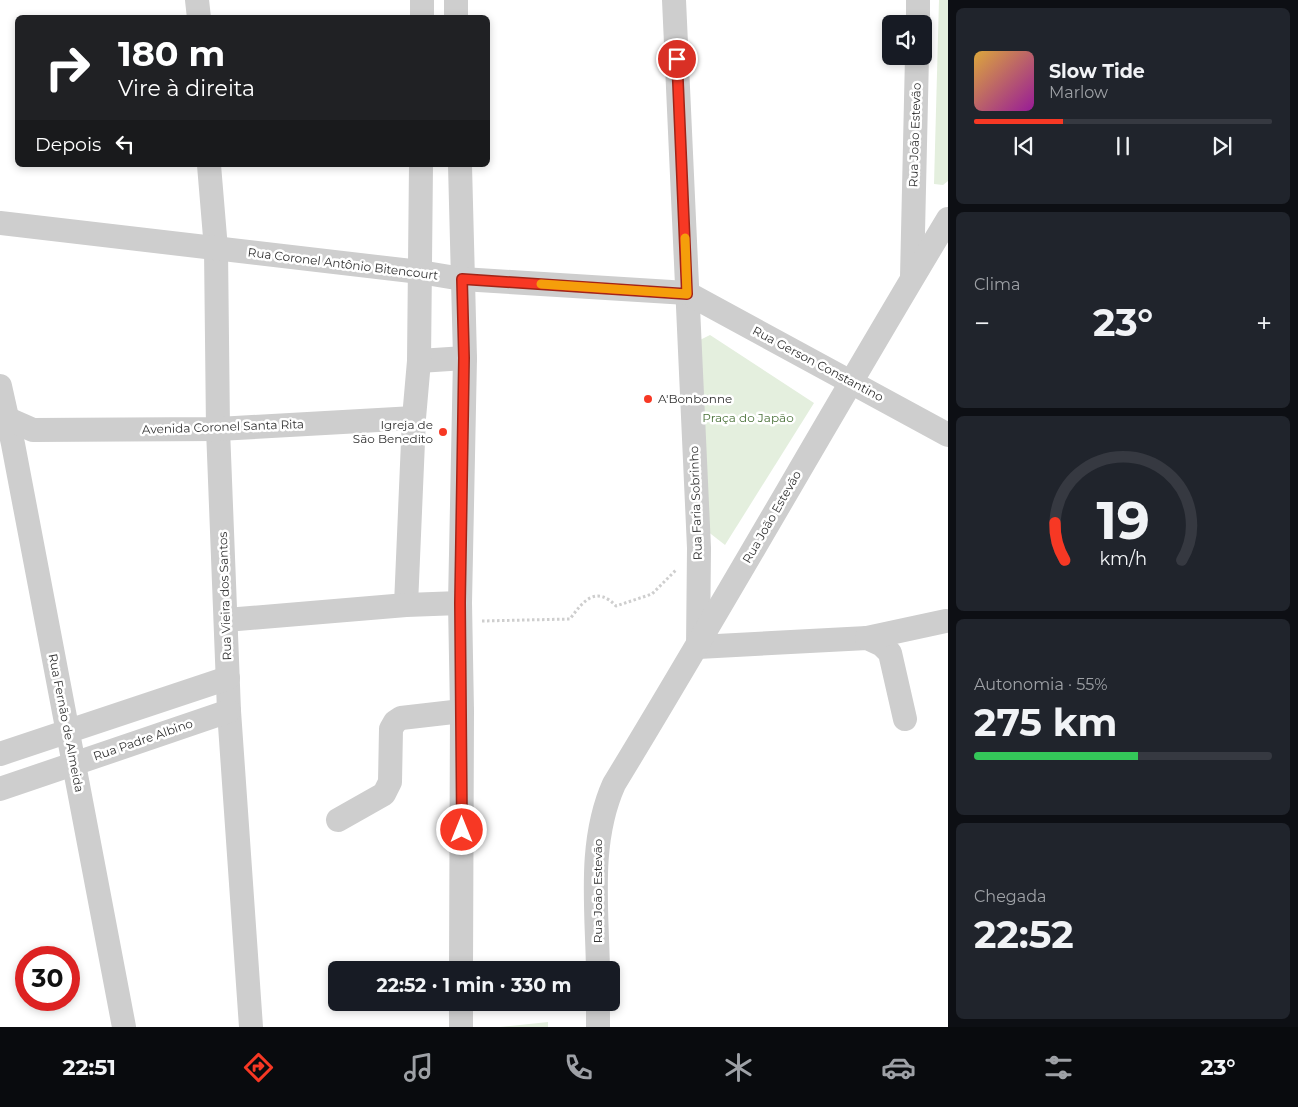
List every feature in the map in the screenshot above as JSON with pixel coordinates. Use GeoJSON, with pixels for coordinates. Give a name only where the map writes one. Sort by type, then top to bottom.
{"type":"FeatureCollection","features":[{"type":"Feature","properties":{"kind":"street"},"geometry":{"type":"LineString","coordinates":[[197,0],[198,15]]}},
{"type":"Feature","properties":{"kind":"street"},"geometry":{"type":"LineString","coordinates":[[422,0],[422,15]]}},
{"type":"Feature","properties":{"kind":"street"},"geometry":{"type":"LineString","coordinates":[[456,0],[456,15]]}},
{"type":"Feature","properties":{"kind":"street","name":"Rua Faria Sobrinho"},"geometry":{"type":"LineString","coordinates":[[674,0],[699,548],[698,647]]}},
{"type":"Feature","properties":{"kind":"street"},"geometry":{"type":"LineString","coordinates":[[918,0],[918,15]]}},
{"type":"Feature","properties":{"kind":"street","name":"Rua João Estevão"},"geometry":{"type":"LineString","coordinates":[[598,961],[597,843],[605,804],[614,784],[698,647],[850,381],[912,279],[917,65]]}},
{"type":"Feature","properties":{"kind":"street","name":"Rua Vieira dos Santos"},"geometry":{"type":"LineString","coordinates":[[209,167],[216,249],[218,429],[229,711],[251,1027]]}},
{"type":"Feature","properties":{"kind":"street"},"geometry":{"type":"LineString","coordinates":[[406,605],[414,418],[419,361],[421,167]]}},
{"type":"Feature","properties":{"kind":"street"},"geometry":{"type":"LineString","coordinates":[[460,167],[464,358],[460,612],[462,711],[461,961]]}},
{"type":"Feature","properties":{"kind":"street"},"geometry":{"type":"LineString","coordinates":[[912,279],[948,219]]}},
{"type":"Feature","properties":{"kind":"street","name":"Rua Coronel Antônio Bitencourt"},"geometry":{"type":"LineString","coordinates":[[0,223],[420,272],[462,279],[687,294]]}},
{"type":"Feature","properties":{"kind":"street","name":"Rua Gerson Constantino"},"geometry":{"type":"LineString","coordinates":[[687,294],[948,435]]}},
{"type":"Feature","properties":{"kind":"street"},"geometry":{"type":"LineString","coordinates":[[419,361],[464,358]]}},
{"type":"Feature","properties":{"kind":"street","name":"Rua Fernão de Almeida"},"geometry":{"type":"LineString","coordinates":[[0,386],[7,444],[74,764],[124,1027]]}},
{"type":"Feature","properties":{"kind":"street","name":"Avenida Coronel Santa Rita"},"geometry":{"type":"LineString","coordinates":[[4,419],[33,430],[218,429],[414,418]]}},
{"type":"Feature","properties":{"kind":"street"},"geometry":{"type":"LineString","coordinates":[[7,444],[33,430]]}},
{"type":"Feature","properties":{"kind":"street"},"geometry":{"type":"LineString","coordinates":[[226,620],[406,605],[460,612]]}},
{"type":"Feature","properties":{"kind":"street"},"geometry":{"type":"LineString","coordinates":[[698,647],[867,638],[946,621]]}},
{"type":"Feature","properties":{"kind":"street"},"geometry":{"type":"LineString","coordinates":[[867,638],[882,644],[890,653],[905,718]]}},
{"type":"Feature","properties":{"kind":"street"},"geometry":{"type":"LineString","coordinates":[[0,754],[228,678]]}},
{"type":"Feature","properties":{"kind":"street","name":"Rua Padre Albino"},"geometry":{"type":"LineString","coordinates":[[0,789],[229,711]]}},
{"type":"Feature","properties":{"kind":"street"},"geometry":{"type":"LineString","coordinates":[[338,820],[384,794],[390,782],[391,729],[395,722],[401,718],[462,711]]}},
{"type":"Feature","properties":{"kind":"street"},"geometry":{"type":"LineString","coordinates":[[461,1011],[461,1027]]}},
{"type":"Feature","properties":{"kind":"street"},"geometry":{"type":"LineString","coordinates":[[598,1011],[598,1027]]}},
{"type":"Feature","properties":{"kind":"path"},"geometry":{"type":"LineString","coordinates":[[460,612],[570,619],[582,604],[596,596],[604,596],[616,606],[652,594],[699,548]]}},
{"type":"Feature","properties":{"kind":"green space"},"geometry":{"type":"Polygon","coordinates":[[[939,0],[948,0],[948,181],[943,185],[934,184],[939,0]]]}},
{"type":"Feature","properties":{"kind":"green space","name":"Praça do Japão"},"geometry":{"type":"Polygon","coordinates":[[[710,335],[814,403],[725,545],[702,527],[696,342],[710,335]]]}},
{"type":"Feature","properties":{"kind":"green space"},"geometry":{"type":"Polygon","coordinates":[[[548,1022],[548,1027],[500,1027],[548,1022]]]}},
{"type":"Feature","properties":{"kind":"slow traffic"},"geometry":{"type":"LineString","coordinates":[[541,284],[687,294],[685,238]]}},
{"type":"Feature","properties":{"kind":"place","name":"A'Bonbonne"},"geometry":{"type":"Point","coordinates":[648,399]}},
{"type":"Feature","properties":{"kind":"place","name":"Igreja de São Benedito"},"geometry":{"type":"Point","coordinates":[443,432]}},
{"type":"Feature","properties":{"kind":"route"},"geometry":{"type":"LineString","coordinates":[[462,830],[460,603],[464,358],[462,279],[687,294],[677,59]]}}]}
